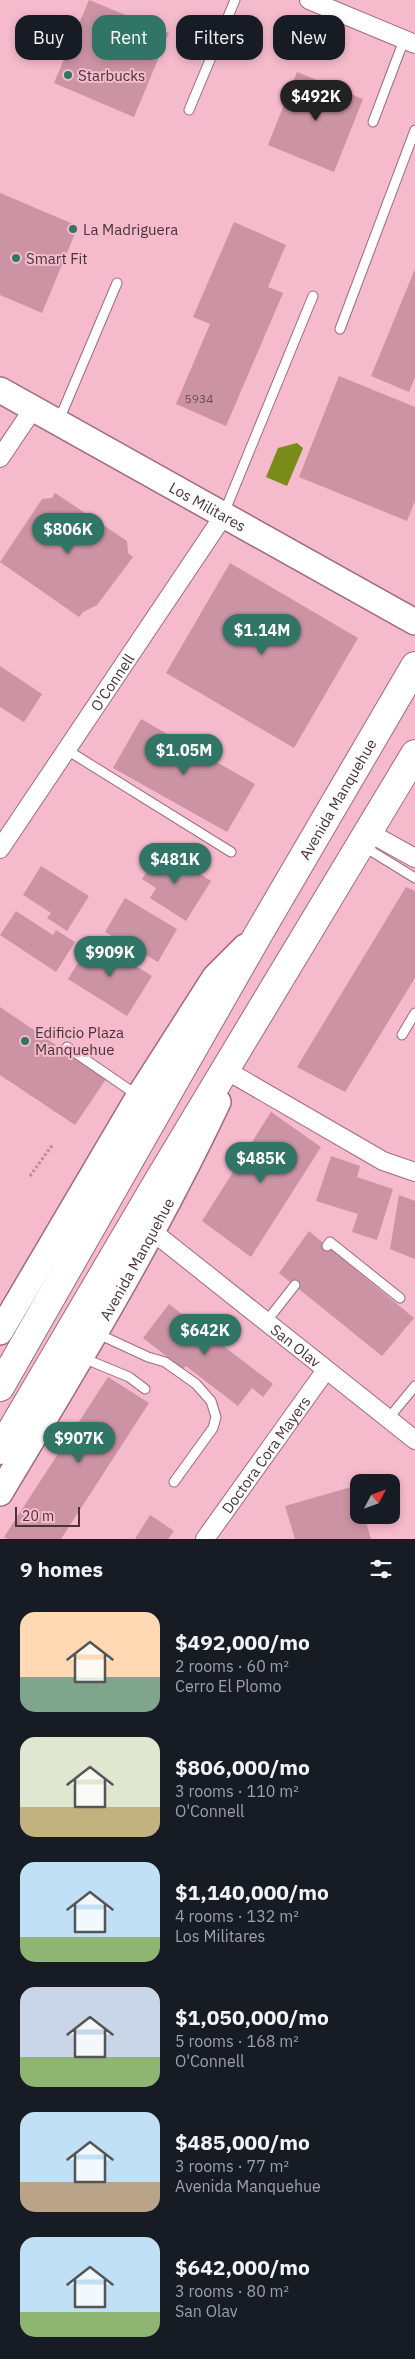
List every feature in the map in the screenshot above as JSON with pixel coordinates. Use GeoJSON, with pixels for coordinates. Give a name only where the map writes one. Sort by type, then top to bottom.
{"type":"FeatureCollection","features":[{"type":"Feature","properties":{"kind":"main road","name":"Los Militares"},"geometry":{"type":"LineString","coordinates":[[0,390],[415,622]]}},
{"type":"Feature","properties":{"kind":"main road","name":"Avenida Manquehue"},"geometry":{"type":"LineString","coordinates":[[0,1387],[259,933],[415,666]]}},
{"type":"Feature","properties":{"kind":"main road","name":"Avenida Manquehue"},"geometry":{"type":"LineString","coordinates":[[0,1450],[257,1016],[415,754]]}},
{"type":"Feature","properties":{"kind":"main road","name":"Avenida Manquehue"},"geometry":{"type":"LineString","coordinates":[[0,1332],[139,1096],[215,977],[259,933]]}},
{"type":"Feature","properties":{"kind":"main road","name":"Avenida Manquehue"},"geometry":{"type":"LineString","coordinates":[[0,1493],[96,1333],[152,1231],[193,1154],[257,1016]]}},
{"type":"Feature","properties":{"kind":"street"},"geometry":{"type":"LineString","coordinates":[[309,0],[410,42]]}},
{"type":"Feature","properties":{"kind":"street"},"geometry":{"type":"LineString","coordinates":[[0,458],[33,409]]}},
{"type":"Feature","properties":{"kind":"street","name":"O'Connell"},"geometry":{"type":"LineString","coordinates":[[0,849],[224,515]]}},
{"type":"Feature","properties":{"kind":"street"},"geometry":{"type":"LineString","coordinates":[[365,838],[415,858]]}},
{"type":"Feature","properties":{"kind":"street"},"geometry":{"type":"LineString","coordinates":[[231,1073],[383,1160],[415,1172]]}},
{"type":"Feature","properties":{"kind":"street","name":"San Olav"},"geometry":{"type":"LineString","coordinates":[[152,1231],[415,1440]]}},
{"type":"Feature","properties":{"kind":"street","name":"Doctora Cora Mayers"},"geometry":{"type":"LineString","coordinates":[[205,1539],[326,1370]]}},
{"type":"Feature","properties":{"kind":"lane"},"geometry":{"type":"LineString","coordinates":[[189,110],[235,0]]}},
{"type":"Feature","properties":{"kind":"lane"},"geometry":{"type":"LineString","coordinates":[[373,122],[410,42]]}},
{"type":"Feature","properties":{"kind":"lane"},"geometry":{"type":"LineString","coordinates":[[340,329],[415,130]]}},
{"type":"Feature","properties":{"kind":"lane"},"geometry":{"type":"LineString","coordinates":[[58,422],[117,283]]}},
{"type":"Feature","properties":{"kind":"lane"},"geometry":{"type":"LineString","coordinates":[[224,515],[313,296]]}},
{"type":"Feature","properties":{"kind":"lane"},"geometry":{"type":"LineString","coordinates":[[67,750],[231,852]]}},
{"type":"Feature","properties":{"kind":"lane"},"geometry":{"type":"LineString","coordinates":[[365,838],[415,878]]}},
{"type":"Feature","properties":{"kind":"lane"},"geometry":{"type":"LineString","coordinates":[[402,1035],[415,1013]]}},
{"type":"Feature","properties":{"kind":"lane"},"geometry":{"type":"LineString","coordinates":[[67,1047],[139,1096]]}},
{"type":"Feature","properties":{"kind":"lane"},"geometry":{"type":"LineString","coordinates":[[327,1246],[330,1242],[400,1298]]}},
{"type":"Feature","properties":{"kind":"lane"},"geometry":{"type":"LineString","coordinates":[[266,1322],[294,1286]]}},
{"type":"Feature","properties":{"kind":"lane"},"geometry":{"type":"LineString","coordinates":[[96,1333],[148,1357],[165,1362],[196,1384],[211,1401],[216,1417],[213,1428],[174,1482]]}},
{"type":"Feature","properties":{"kind":"lane"},"geometry":{"type":"LineString","coordinates":[[82,1357],[129,1377],[145,1389]]}},
{"type":"Feature","properties":{"kind":"lane"},"geometry":{"type":"LineString","coordinates":[[388,1419],[415,1386]]}},
{"type":"Feature","properties":{"kind":"path"},"geometry":{"type":"LineString","coordinates":[[30,1176],[53,1144]]}},
{"type":"Feature","properties":{"kind":"shaded area"},"geometry":{"type":"Polygon","coordinates":[[[297,443],[303,448],[287,486],[266,477],[278,448],[297,443]]]}},
{"type":"Feature","properties":{"kind":"building"},"geometry":{"type":"Polygon","coordinates":[[[89,0],[125,15],[92,15],[92,60],[158,60],[134,117],[54,83],[64,60],[82,60],[82,17],[89,0]]]}},
{"type":"Feature","properties":{"kind":"building"},"geometry":{"type":"Polygon","coordinates":[[[297,72],[363,99],[334,172],[268,145],[297,72]]]}},
{"type":"Feature","properties":{"kind":"building"},"geometry":{"type":"Polygon","coordinates":[[[0,193],[78,226],[42,313],[0,295],[0,193]]]}},
{"type":"Feature","properties":{"kind":"building"},"geometry":{"type":"Polygon","coordinates":[[[234,222],[286,245],[268,287],[283,293],[226,426],[176,404],[210,324],[193,317],[234,222]]]}},
{"type":"Feature","properties":{"kind":"building"},"geometry":{"type":"Polygon","coordinates":[[[415,269],[415,377],[409,392],[371,376],[415,269]]]}},
{"type":"Feature","properties":{"kind":"building"},"geometry":{"type":"Polygon","coordinates":[[[339,376],[415,407],[415,501],[407,521],[299,477],[339,376]]]}},
{"type":"Feature","properties":{"kind":"building"},"geometry":{"type":"Polygon","coordinates":[[[55,493],[127,541],[128,553],[133,557],[97,605],[83,612],[79,617],[0,562],[42,499],[52,498],[55,493]]]}},
{"type":"Feature","properties":{"kind":"building"},"geometry":{"type":"Polygon","coordinates":[[[230,563],[358,638],[294,748],[166,673],[230,563]]]}},
{"type":"Feature","properties":{"kind":"building"},"geometry":{"type":"Polygon","coordinates":[[[0,666],[42,694],[24,722],[0,707],[0,666]]]}},
{"type":"Feature","properties":{"kind":"building"},"geometry":{"type":"Polygon","coordinates":[[[141,719],[255,784],[227,832],[113,768],[141,719]]]}},
{"type":"Feature","properties":{"kind":"building"},"geometry":{"type":"Polygon","coordinates":[[[161,849],[211,881],[186,921],[150,898],[156,888],[142,879],[161,849]]]}},
{"type":"Feature","properties":{"kind":"building"},"geometry":{"type":"Polygon","coordinates":[[[41,866],[89,896],[67,931],[47,918],[51,913],[23,895],[41,866]]]}},
{"type":"Feature","properties":{"kind":"building"},"geometry":{"type":"Polygon","coordinates":[[[406,887],[415,891],[415,978],[345,1092],[297,1067],[406,887]]]}},
{"type":"Feature","properties":{"kind":"building"},"geometry":{"type":"Polygon","coordinates":[[[125,898],[177,929],[158,962],[105,932],[125,898]]]}},
{"type":"Feature","properties":{"kind":"building"},"geometry":{"type":"Polygon","coordinates":[[[16,911],[53,935],[56,930],[75,942],[56,972],[0,935],[16,911]]]}},
{"type":"Feature","properties":{"kind":"building"},"geometry":{"type":"Polygon","coordinates":[[[93,939],[152,976],[127,1016],[68,979],[93,939]]]}},
{"type":"Feature","properties":{"kind":"building","name":"Edificio Plaza Manquehue"},"geometry":{"type":"Polygon","coordinates":[[[0,1007],[106,1079],[75,1125],[0,1075],[0,1007]]]}},
{"type":"Feature","properties":{"kind":"building"},"geometry":{"type":"Polygon","coordinates":[[[271,1112],[321,1147],[251,1257],[202,1221],[271,1112]]]}},
{"type":"Feature","properties":{"kind":"building"},"geometry":{"type":"Polygon","coordinates":[[[331,1156],[360,1166],[357,1177],[393,1189],[377,1240],[352,1232],[358,1214],[316,1201],[331,1156]]]}},
{"type":"Feature","properties":{"kind":"building"},"geometry":{"type":"Polygon","coordinates":[[[399,1195],[415,1201],[415,1259],[390,1249],[399,1195]]]}},
{"type":"Feature","properties":{"kind":"building"},"geometry":{"type":"Polygon","coordinates":[[[309,1231],[414,1318],[382,1356],[279,1273],[309,1231]]]}},
{"type":"Feature","properties":{"kind":"building"},"geometry":{"type":"Polygon","coordinates":[[[169,1304],[273,1384],[263,1397],[252,1388],[238,1406],[186,1366],[183,1369],[143,1338],[169,1304]]]}},
{"type":"Feature","properties":{"kind":"building"},"geometry":{"type":"Polygon","coordinates":[[[108,1377],[149,1403],[61,1539],[8,1539],[4,1537],[108,1377]]]}},
{"type":"Feature","properties":{"kind":"building"},"geometry":{"type":"Polygon","coordinates":[[[350,1487],[350,1524],[367,1524],[371,1539],[295,1539],[285,1506],[350,1487]]]}},
{"type":"Feature","properties":{"kind":"building"},"geometry":{"type":"Polygon","coordinates":[[[150,1515],[174,1531],[168,1539],[135,1539],[150,1515]]]}},
{"type":"Feature","properties":{"kind":"place","name":"Starbucks"},"geometry":{"type":"Point","coordinates":[68,75]}},
{"type":"Feature","properties":{"kind":"place","name":"La Madriguera"},"geometry":{"type":"Point","coordinates":[73,229]}},
{"type":"Feature","properties":{"kind":"place","name":"Smart Fit"},"geometry":{"type":"Point","coordinates":[16,258]}},
{"type":"Feature","properties":{"kind":"place","name":"Edificio Plaza Manquehue"},"geometry":{"type":"Point","coordinates":[25,1041]}}]}
